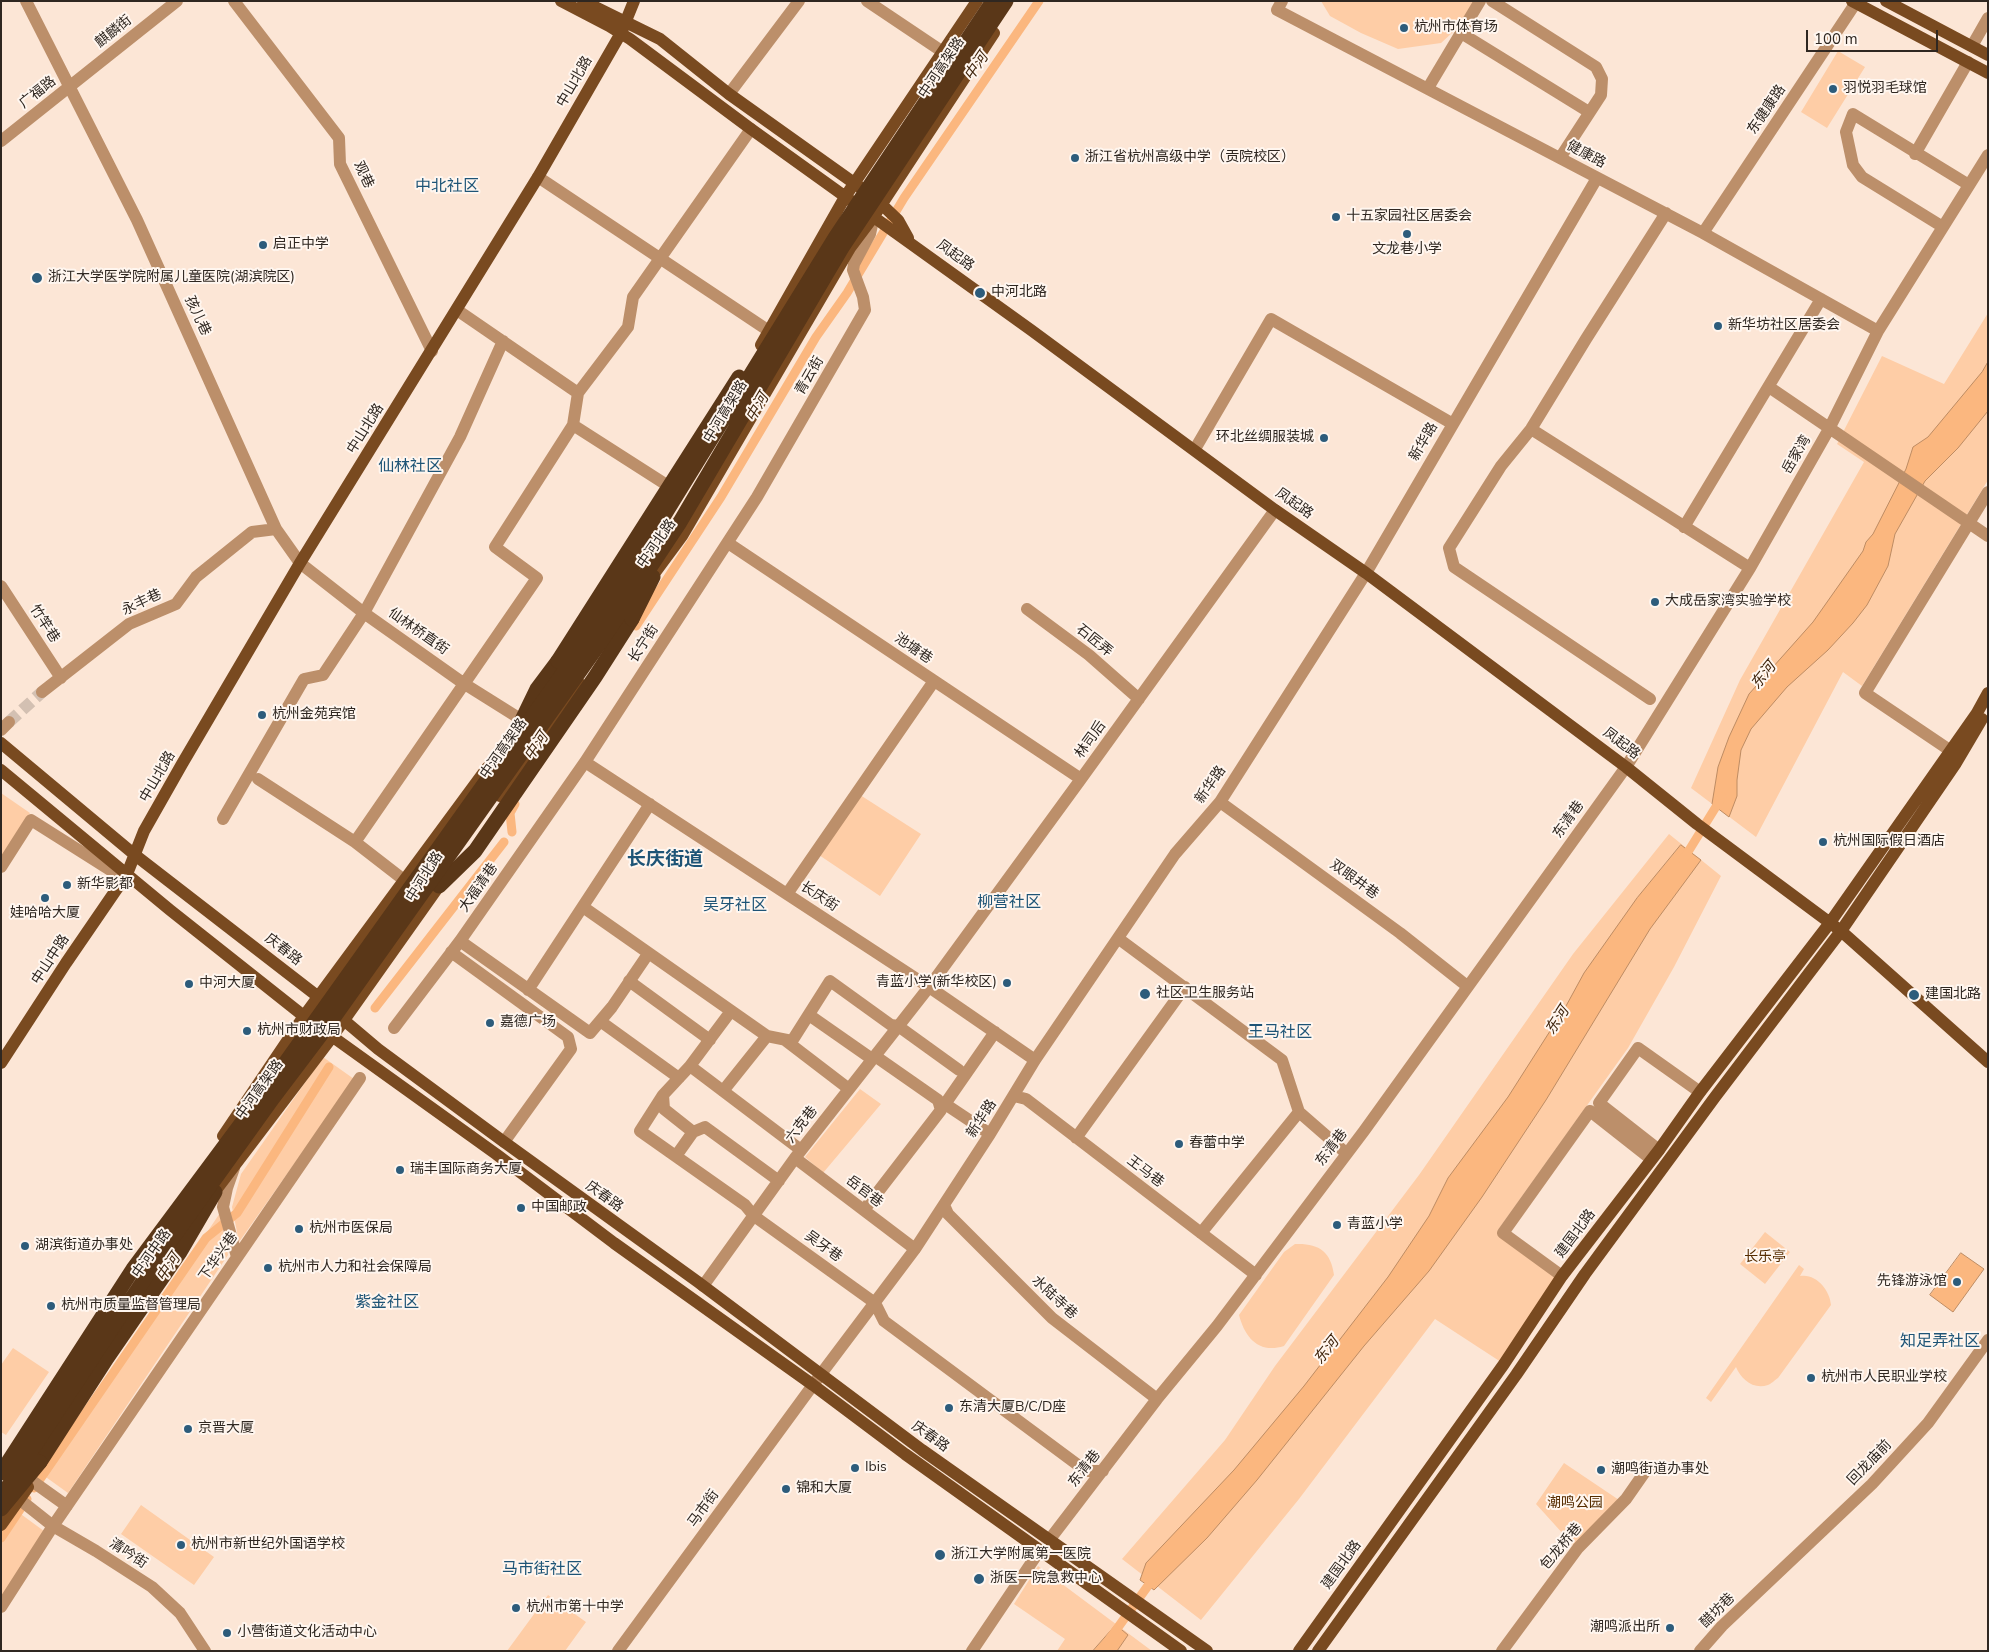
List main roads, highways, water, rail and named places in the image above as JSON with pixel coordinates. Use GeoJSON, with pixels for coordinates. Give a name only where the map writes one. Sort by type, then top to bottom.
{"type":"FeatureCollection","features":[{"type":"Feature","properties":{"kind":"highway","name":"中河高架路"},"geometry":{"type":"LineString","coordinates":[[1,1473],[133,1269],[261,1097],[589,637],[841,230],[993,1]]}},
{"type":"Feature","properties":{"kind":"highway","name":"中河高架路"},"geometry":{"type":"LineString","coordinates":[[1,1497],[159,1257],[343,1004],[600,643],[680,522],[843,246],[1006,1]]}},
{"type":"Feature","properties":{"kind":"highway"},"geometry":{"type":"LineString","coordinates":[[522,720],[537,689],[558,661],[734,382],[790,313]]}},
{"type":"Feature","properties":{"kind":"highway"},"geometry":{"type":"LineString","coordinates":[[439,886],[475,851],[595,678],[632,619],[680,522]]}},
{"type":"Feature","properties":{"kind":"highway"},"geometry":{"type":"LineString","coordinates":[[1,1509],[40,1462],[180,1252],[215,1192]]}},
{"type":"Feature","properties":{"kind":"main road","name":"凤起路"},"geometry":{"type":"LineString","coordinates":[[561,1],[623,28],[751,129],[845,198],[886,218],[911,243],[1195,449],[1275,510],[1366,573],[1626,766],[1720,842],[1841,931],[1988,1062]]}},
{"type":"Feature","properties":{"kind":"main road"},"geometry":{"type":"LineString","coordinates":[[583,1],[623,28],[660,39],[729,94],[854,184],[886,218]]}},
{"type":"Feature","properties":{"kind":"main road","name":"中山北路"},"geometry":{"type":"LineString","coordinates":[[127,874],[144,831],[168,789],[300,563],[538,176],[623,28],[634,1]]}},
{"type":"Feature","properties":{"kind":"main road","name":"中河北路"},"geometry":{"type":"LineString","coordinates":[[304,1016],[563,664],[744,376],[845,198],[977,1]]}},
{"type":"Feature","properties":{"kind":"main road","name":"中河北路"},"geometry":{"type":"LineString","coordinates":[[332,1037],[439,886],[447,868],[545,735],[648,582],[682,536],[850,248],[886,218],[1014,1]]}},
{"type":"Feature","properties":{"kind":"main road"},"geometry":{"type":"LineString","coordinates":[[1886,1],[1988,55]]}},
{"type":"Feature","properties":{"kind":"main road"},"geometry":{"type":"LineString","coordinates":[[1855,2],[1988,73]]}},
{"type":"Feature","properties":{"kind":"main road","name":"建国北路"},"geometry":{"type":"LineString","coordinates":[[1299,1651],[1498,1372],[1562,1276],[1829,924],[1977,713],[1988,693]]}},
{"type":"Feature","properties":{"kind":"main road"},"geometry":{"type":"LineString","coordinates":[[1318,1651],[1516,1376],[1585,1274],[1715,1097],[1841,931],[1956,763],[1988,708]]}},
{"type":"Feature","properties":{"kind":"main road","name":"庆春路"},"geometry":{"type":"LineString","coordinates":[[1,743],[134,855],[319,997],[344,1021],[504,1142],[703,1286],[922,1450],[1207,1651]]}},
{"type":"Feature","properties":{"kind":"main road","name":"庆春路"},"geometry":{"type":"LineString","coordinates":[[1,770],[127,874],[332,1037],[496,1154],[621,1248],[813,1385],[905,1454],[1181,1651]]}},
{"type":"Feature","properties":{"kind":"main road","name":"中山中路"},"geometry":{"type":"LineString","coordinates":[[1,1063],[127,874]]}},
{"type":"Feature","properties":{"kind":"main road","name":"中河中路"},"geometry":{"type":"LineString","coordinates":[[1,1460],[124,1271],[189,1187],[304,1016]]}},
{"type":"Feature","properties":{"kind":"main road","name":"中河中路"},"geometry":{"type":"LineString","coordinates":[[1,1525],[32,1481],[40,1450],[161,1267],[332,1037]]}},
{"type":"Feature","properties":{"kind":"main road"},"geometry":{"type":"LineString","coordinates":[[1,1460],[32,1481]]}},
{"type":"Feature","properties":{"kind":"main road"},"geometry":{"type":"LineString","coordinates":[[1,1485],[19,1499]]}},
{"type":"Feature","properties":{"kind":"water"},"geometry":{"type":"Polygon","coordinates":[[[1988,362],[1988,411],[1958,448],[1925,481],[1895,534],[1888,566],[1867,605],[1828,650],[1787,687],[1751,729],[1741,750],[1737,796],[1729,817],[1712,804],[1718,767],[1729,737],[1749,694],[1813,622],[1863,551],[1866,542],[1873,534],[1906,469],[1913,447],[1928,437],[1982,372],[1988,362]]]}},
{"type":"Feature","properties":{"kind":"water"},"geometry":{"type":"Polygon","coordinates":[[[1681,845],[1701,860],[1650,929],[1546,1100],[1482,1197],[1429,1271],[1364,1346],[1257,1480],[1207,1538],[1154,1590],[1140,1580],[1146,1563],[1234,1470],[1304,1386],[1388,1277],[1429,1216],[1448,1178],[1508,1097],[1566,1006],[1584,973],[1637,898],[1681,845]]]}},
{"type":"Feature","properties":{"kind":"water","name":"先锋游泳馆"},"geometry":{"type":"Polygon","coordinates":[[[1961,1253],[1984,1269],[1953,1312],[1930,1295],[1961,1253]]]}},
{"type":"Feature","properties":{"kind":"water"},"geometry":{"type":"Polygon","coordinates":[[[1116,1625],[1128,1635],[1117,1651],[1093,1651],[1116,1625]]]}},
{"type":"Feature","properties":{"kind":"waterway","name":"中河"},"geometry":{"type":"LineString","coordinates":[[636,626],[721,497],[816,337],[847,293],[904,198],[1039,1]]}},
{"type":"Feature","properties":{"kind":"waterway","name":"东河"},"geometry":{"type":"LineString","coordinates":[[1683,860],[1722,797]]}},
{"type":"Feature","properties":{"kind":"waterway","name":"中河"},"geometry":{"type":"LineString","coordinates":[[512,832],[510,813],[515,804]]}},
{"type":"Feature","properties":{"kind":"waterway","name":"中河"},"geometry":{"type":"LineString","coordinates":[[375,1008],[504,842]]}},
{"type":"Feature","properties":{"kind":"waterway","name":"中河"},"geometry":{"type":"LineString","coordinates":[[34,1488],[206,1238],[237,1213],[329,1067]]}},
{"type":"Feature","properties":{"kind":"waterway","name":"中河"},"geometry":{"type":"LineString","coordinates":[[1,1538],[27,1499]]}},
{"type":"Feature","properties":{"kind":"waterway","name":"东河"},"geometry":{"type":"LineString","coordinates":[[1101,1651],[1155,1576]]}},
{"type":"Feature","properties":{"kind":"tunnel"},"geometry":{"type":"LineString","coordinates":[[9,722],[42,692]]}},
{"type":"Feature","properties":{"kind":"place","name":"杭州市体育场"},"geometry":{"type":"Point","coordinates":[1404,28]}},
{"type":"Feature","properties":{"kind":"place","name":"羽悦羽毛球馆"},"geometry":{"type":"Point","coordinates":[1833,89]}},
{"type":"Feature","properties":{"kind":"place","name":"浙江省杭州高级中学（贡院校区）"},"geometry":{"type":"Point","coordinates":[1075,158]}},
{"type":"Feature","properties":{"kind":"place","name":"十五家园社区居委会"},"geometry":{"type":"Point","coordinates":[1336,217]}},
{"type":"Feature","properties":{"kind":"place","name":"文龙巷小学"},"geometry":{"type":"Point","coordinates":[1407,234]}},
{"type":"Feature","properties":{"kind":"place","name":"启正中学"},"geometry":{"type":"Point","coordinates":[263,245]}},
{"type":"Feature","properties":{"kind":"place","name":"浙江大学医学院附属儿童医院(湖滨院区)"},"geometry":{"type":"Point","coordinates":[37,278]}},
{"type":"Feature","properties":{"kind":"place","name":"中河北路"},"geometry":{"type":"Point","coordinates":[980,293]}},
{"type":"Feature","properties":{"kind":"place","name":"新华坊社区居委会"},"geometry":{"type":"Point","coordinates":[1718,326]}},
{"type":"Feature","properties":{"kind":"place","name":"环北丝绸服装城"},"geometry":{"type":"Point","coordinates":[1324,438]}},
{"type":"Feature","properties":{"kind":"place","name":"大成岳家湾实验学校"},"geometry":{"type":"Point","coordinates":[1655,602]}},
{"type":"Feature","properties":{"kind":"place","name":"杭州金苑宾馆"},"geometry":{"type":"Point","coordinates":[262,715]}},
{"type":"Feature","properties":{"kind":"place","name":"杭州国际假日酒店"},"geometry":{"type":"Point","coordinates":[1823,842]}},
{"type":"Feature","properties":{"kind":"place","name":"新华影都"},"geometry":{"type":"Point","coordinates":[67,885]}},
{"type":"Feature","properties":{"kind":"place","name":"娃哈哈大厦"},"geometry":{"type":"Point","coordinates":[45,898]}},
{"type":"Feature","properties":{"kind":"place","name":"青蓝小学(新华校区)"},"geometry":{"type":"Point","coordinates":[1007,983]}},
{"type":"Feature","properties":{"kind":"place","name":"中河大厦"},"geometry":{"type":"Point","coordinates":[189,984]}},
{"type":"Feature","properties":{"kind":"place","name":"社区卫生服务站"},"geometry":{"type":"Point","coordinates":[1145,994]}},
{"type":"Feature","properties":{"kind":"place","name":"建国北路"},"geometry":{"type":"Point","coordinates":[1914,995]}},
{"type":"Feature","properties":{"kind":"place","name":"嘉德广场"},"geometry":{"type":"Point","coordinates":[490,1023]}},
{"type":"Feature","properties":{"kind":"place","name":"杭州市财政局"},"geometry":{"type":"Point","coordinates":[247,1031]}},
{"type":"Feature","properties":{"kind":"place","name":"春蕾中学"},"geometry":{"type":"Point","coordinates":[1179,1144]}},
{"type":"Feature","properties":{"kind":"place","name":"瑞丰国际商务大厦"},"geometry":{"type":"Point","coordinates":[400,1170]}},
{"type":"Feature","properties":{"kind":"place","name":"中国邮政"},"geometry":{"type":"Point","coordinates":[521,1208]}},
{"type":"Feature","properties":{"kind":"place","name":"青蓝小学"},"geometry":{"type":"Point","coordinates":[1337,1225]}},
{"type":"Feature","properties":{"kind":"place","name":"杭州市医保局"},"geometry":{"type":"Point","coordinates":[299,1229]}},
{"type":"Feature","properties":{"kind":"place","name":"湖滨街道办事处"},"geometry":{"type":"Point","coordinates":[25,1246]}},
{"type":"Feature","properties":{"kind":"place","name":"杭州市人力和社会保障局"},"geometry":{"type":"Point","coordinates":[268,1268]}},
{"type":"Feature","properties":{"kind":"place","name":"先锋游泳馆"},"geometry":{"type":"Point","coordinates":[1957,1282]}},
{"type":"Feature","properties":{"kind":"place","name":"杭州市质量监督管理局"},"geometry":{"type":"Point","coordinates":[51,1306]}},
{"type":"Feature","properties":{"kind":"place","name":"杭州市人民职业学校"},"geometry":{"type":"Point","coordinates":[1811,1378]}},
{"type":"Feature","properties":{"kind":"place","name":"东清大厦B/C/D座"},"geometry":{"type":"Point","coordinates":[949,1408]}},
{"type":"Feature","properties":{"kind":"place","name":"京晋大厦"},"geometry":{"type":"Point","coordinates":[188,1429]}},
{"type":"Feature","properties":{"kind":"place","name":"Ibis"},"geometry":{"type":"Point","coordinates":[855,1468]}},
{"type":"Feature","properties":{"kind":"place","name":"潮鸣街道办事处"},"geometry":{"type":"Point","coordinates":[1601,1470]}},
{"type":"Feature","properties":{"kind":"place","name":"锦和大厦"},"geometry":{"type":"Point","coordinates":[786,1489]}},
{"type":"Feature","properties":{"kind":"place","name":"杭州市新世纪外国语学校"},"geometry":{"type":"Point","coordinates":[181,1545]}},
{"type":"Feature","properties":{"kind":"place","name":"浙江大学附属第一医院"},"geometry":{"type":"Point","coordinates":[940,1555]}},
{"type":"Feature","properties":{"kind":"place","name":"浙医一院急救中心"},"geometry":{"type":"Point","coordinates":[979,1579]}},
{"type":"Feature","properties":{"kind":"place","name":"杭州市第十中学"},"geometry":{"type":"Point","coordinates":[516,1608]}},
{"type":"Feature","properties":{"kind":"place","name":"潮鸣派出所"},"geometry":{"type":"Point","coordinates":[1670,1628]}},
{"type":"Feature","properties":{"kind":"place","name":"小营街道文化活动中心"},"geometry":{"type":"Point","coordinates":[227,1633]}},
{"type":"Feature","properties":{"kind":"district","name":"中北社区"},"geometry":{"type":"Point","coordinates":[447,187]}},
{"type":"Feature","properties":{"kind":"district","name":"仙林社区"},"geometry":{"type":"Point","coordinates":[410,467]}},
{"type":"Feature","properties":{"kind":"district","name":"长庆街道"},"geometry":{"type":"Point","coordinates":[665,860]}},
{"type":"Feature","properties":{"kind":"district","name":"柳营社区"},"geometry":{"type":"Point","coordinates":[1009,903]}},
{"type":"Feature","properties":{"kind":"district","name":"吴牙社区"},"geometry":{"type":"Point","coordinates":[735,906]}},
{"type":"Feature","properties":{"kind":"district","name":"王马社区"},"geometry":{"type":"Point","coordinates":[1280,1033]}},
{"type":"Feature","properties":{"kind":"district","name":"紫金社区"},"geometry":{"type":"Point","coordinates":[387,1303]}},
{"type":"Feature","properties":{"kind":"district","name":"知足弄社区"},"geometry":{"type":"Point","coordinates":[1940,1342]}},
{"type":"Feature","properties":{"kind":"district","name":"马市街社区"},"geometry":{"type":"Point","coordinates":[542,1570]}},
{"type":"Feature","properties":{"kind":"park label","name":"长乐亭"},"geometry":{"type":"Point","coordinates":[1765,1258]}},
{"type":"Feature","properties":{"kind":"park label","name":"潮鸣公园"},"geometry":{"type":"Point","coordinates":[1575,1504]}}]}
